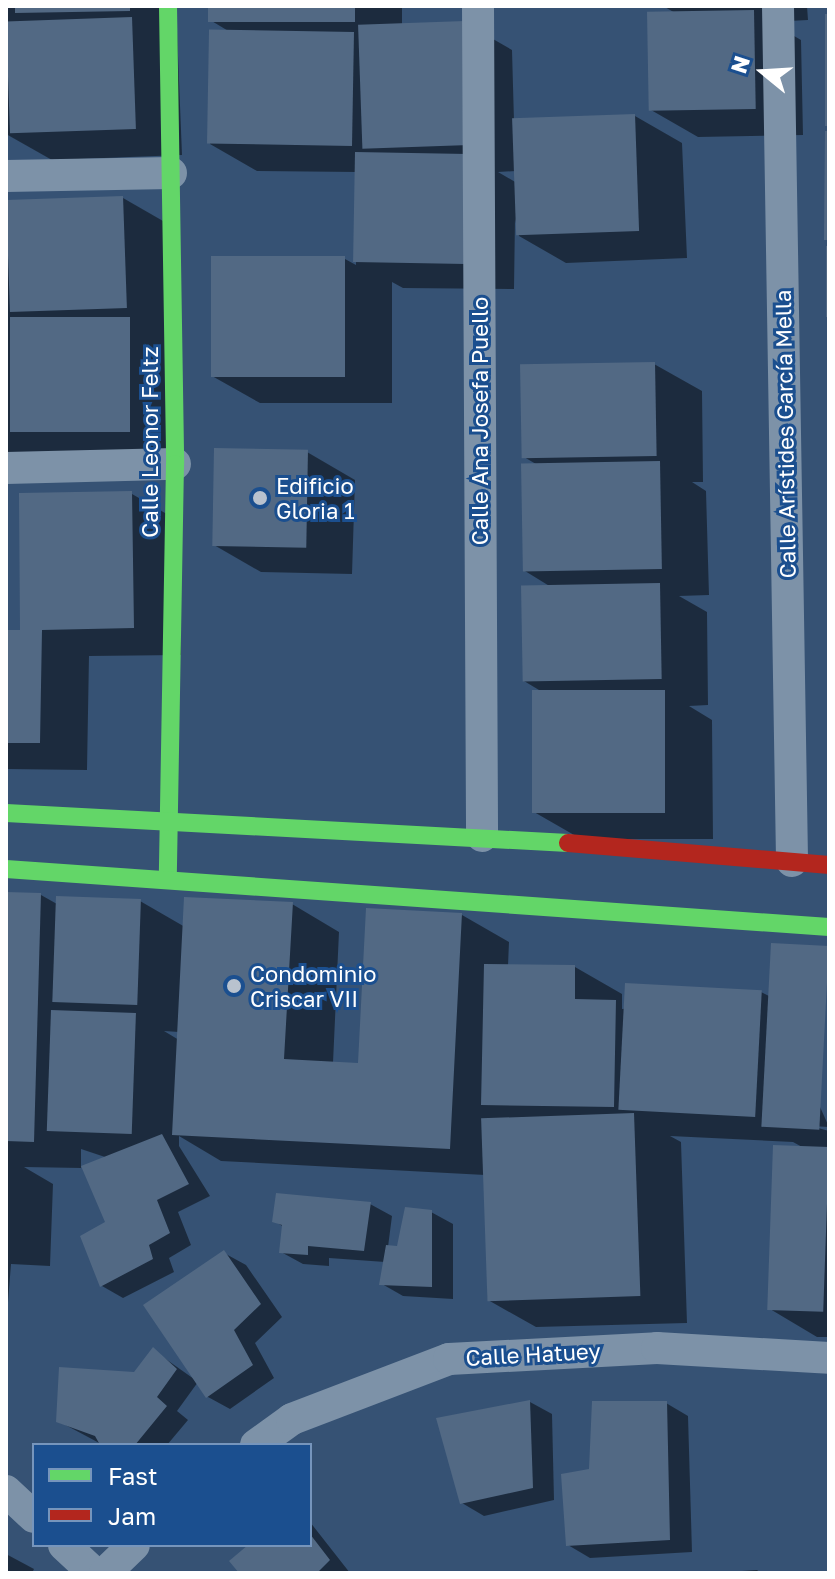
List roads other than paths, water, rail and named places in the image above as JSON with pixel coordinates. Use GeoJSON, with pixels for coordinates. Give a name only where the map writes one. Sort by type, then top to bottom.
{"type":"FeatureCollection","features":[{"type":"Feature","properties":{"kind":"street","name":"Calle Leonor Feltz"},"geometry":{"type":"LineString","coordinates":[[168,6],[175,464],[168,877]]}},
{"type":"Feature","properties":{"kind":"street","name":"Calle Ana Josefa Puello"},"geometry":{"type":"LineString","coordinates":[[478,6],[482,836]]}},
{"type":"Feature","properties":{"kind":"street","name":"Calle Arístides García Mella"},"geometry":{"type":"LineString","coordinates":[[778,6],[792,861]]}},
{"type":"Feature","properties":{"kind":"street"},"geometry":{"type":"LineString","coordinates":[[6,176],[171,173]]}},
{"type":"Feature","properties":{"kind":"street"},"geometry":{"type":"LineString","coordinates":[[6,468],[175,464]]}},
{"type":"Feature","properties":{"kind":"street"},"geometry":{"type":"LineString","coordinates":[[6,813],[482,836],[829,865]]}},
{"type":"Feature","properties":{"kind":"street"},"geometry":{"type":"LineString","coordinates":[[6,869],[168,877],[829,927]]}},
{"type":"Feature","properties":{"kind":"street","name":"Calle Hatuey"},"geometry":{"type":"LineString","coordinates":[[259,1443],[292,1419],[374,1383],[449,1359],[657,1348],[829,1358]]}},
{"type":"Feature","properties":{"kind":"street"},"geometry":{"type":"LineString","coordinates":[[6,1491],[32,1515]]}},
{"type":"Feature","properties":{"kind":"street"},"geometry":{"type":"LineString","coordinates":[[66,1547],[94,1573]]}},
{"type":"Feature","properties":{"kind":"street"},"geometry":{"type":"LineString","coordinates":[[105,1573],[132,1547]]}},
{"type":"Feature","properties":{"kind":"place","name":"Edificio Gloria 1"},"geometry":{"type":"Point","coordinates":[260,498]}},
{"type":"Feature","properties":{"kind":"place","name":"Condominio Criscar VII"},"geometry":{"type":"Point","coordinates":[234,986]}}]}
